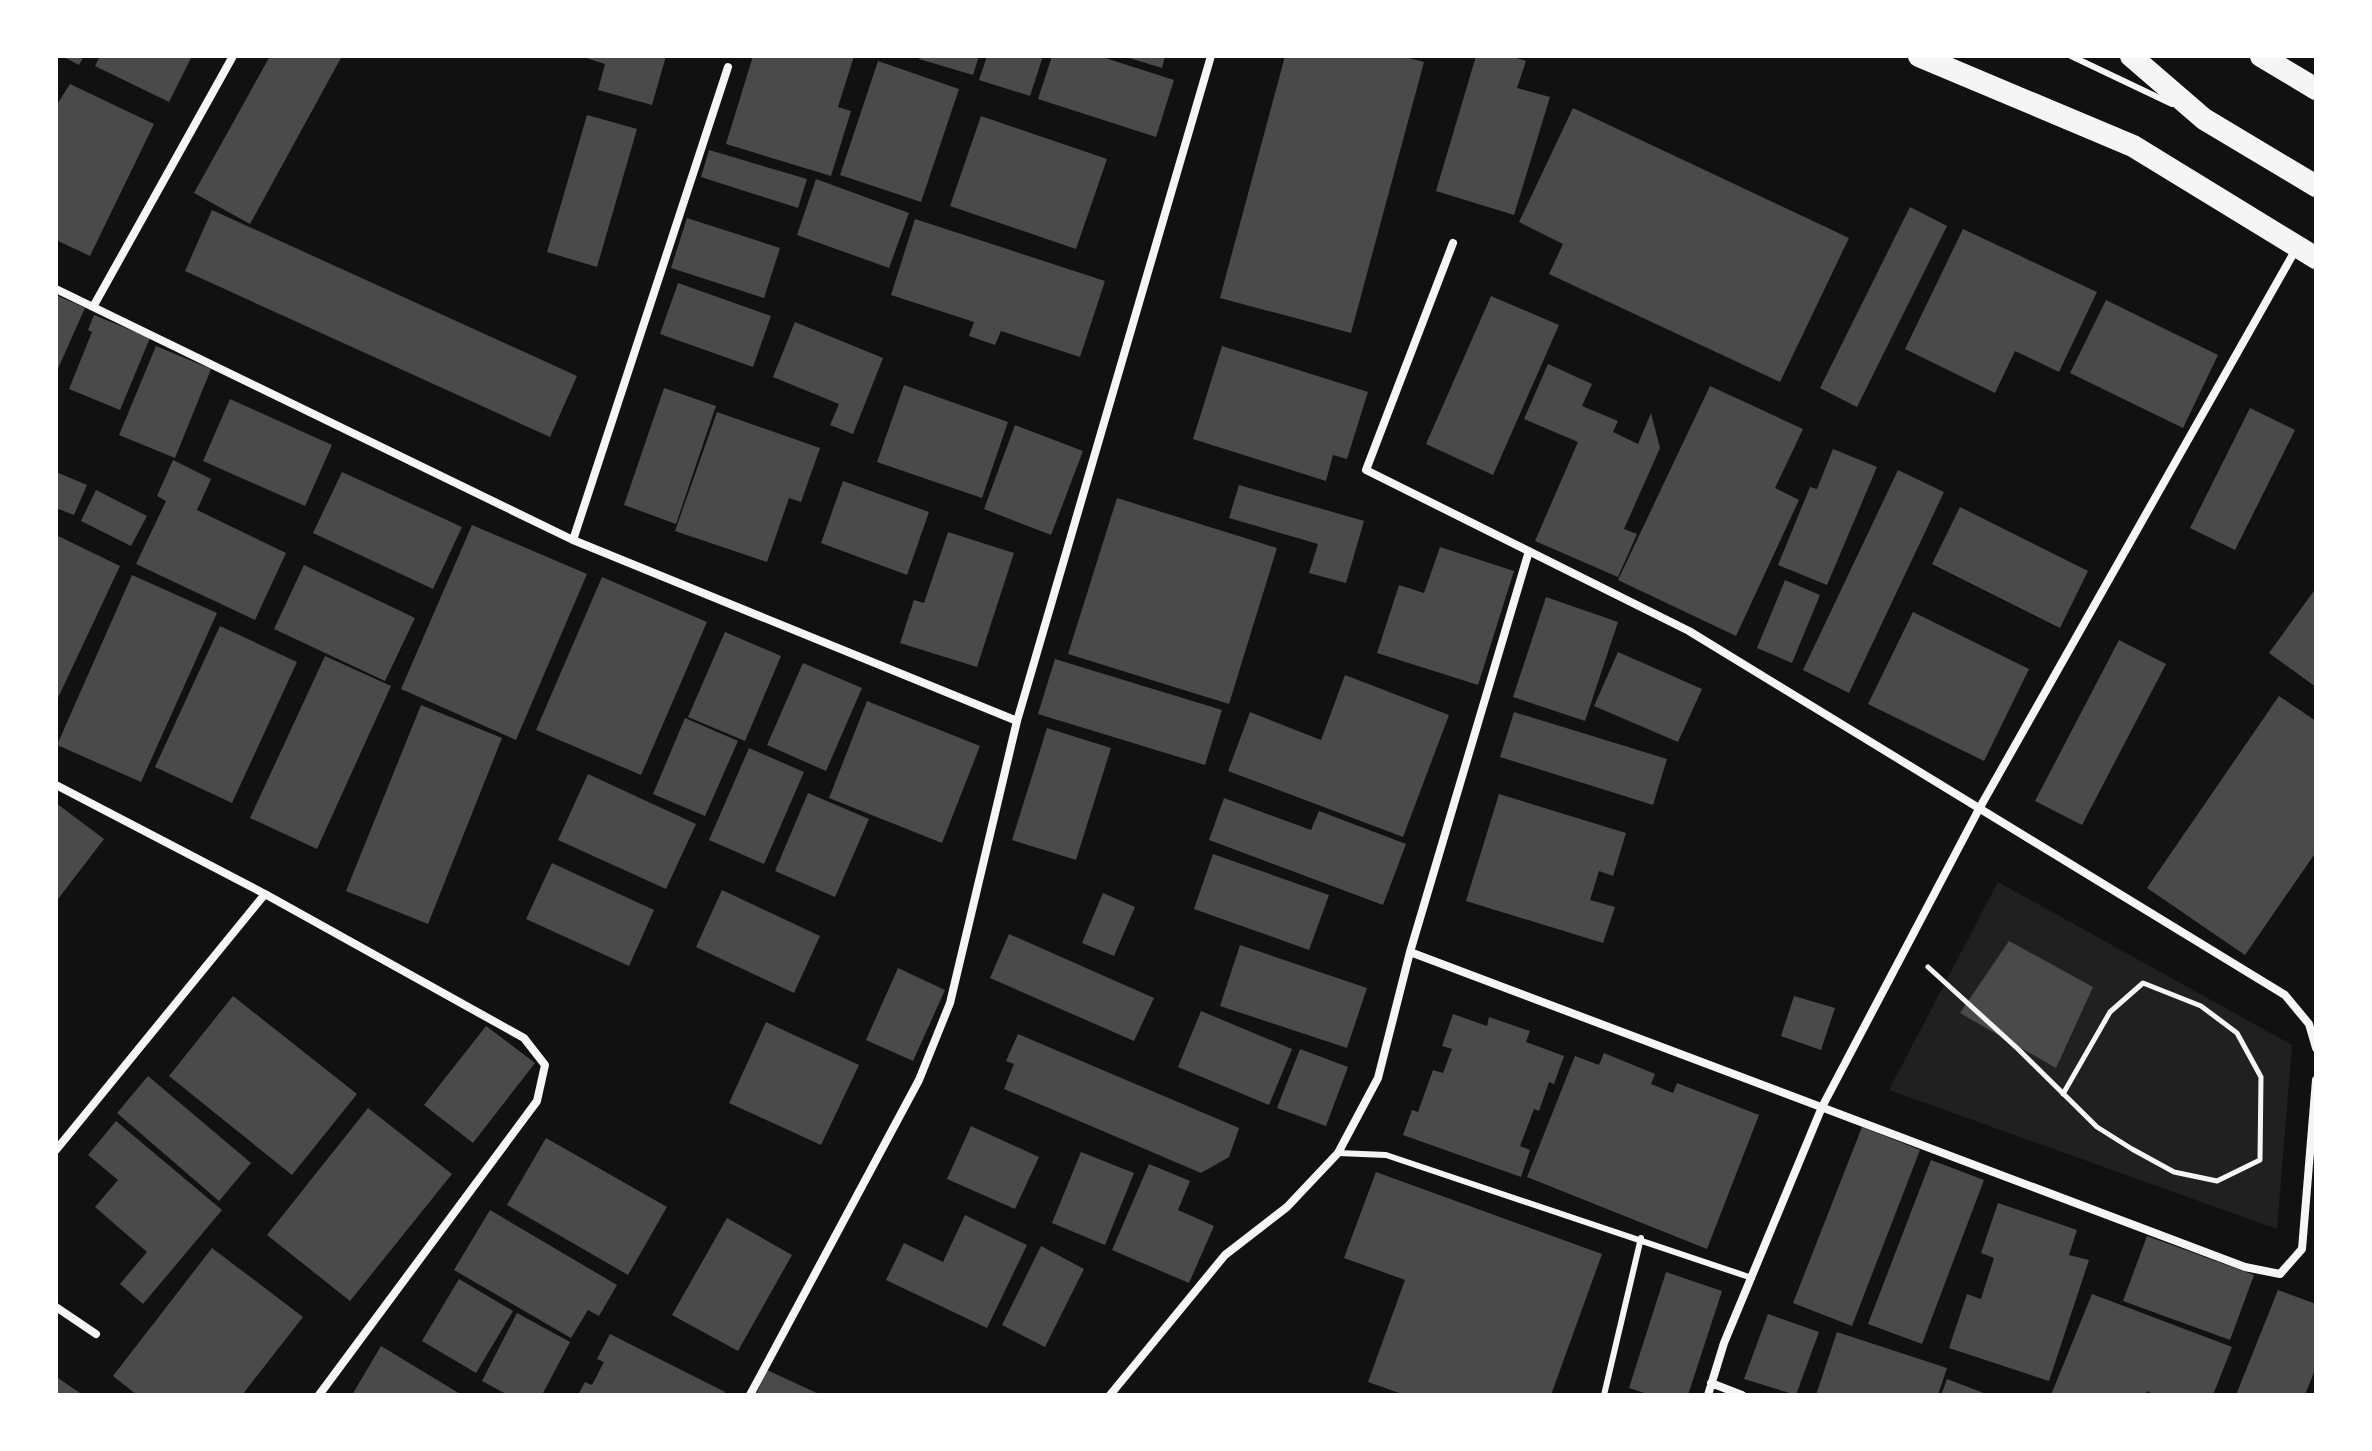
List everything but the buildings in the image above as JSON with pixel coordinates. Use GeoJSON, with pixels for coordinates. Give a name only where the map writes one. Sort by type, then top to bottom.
{"type":"FeatureCollection","features":[{"type":"Feature","properties":{"kind":"highway"},"geometry":{"type":"LineString","coordinates":[[1919,56],[2133,146],[2307,251]]}},
{"type":"Feature","properties":{"kind":"highway"},"geometry":{"type":"LineString","coordinates":[[2131,56],[2204,119],[2316,186]]}},
{"type":"Feature","properties":{"kind":"highway"},"geometry":{"type":"LineString","coordinates":[[2261,56],[2316,89]]}},
{"type":"Feature","properties":{"kind":"street"},"geometry":{"type":"LineString","coordinates":[[93,307],[233,56]]}},
{"type":"Feature","properties":{"kind":"street"},"geometry":{"type":"LineString","coordinates":[[750,1395],[919,1080],[950,1003],[1017,721],[1211,56]]}},
{"type":"Feature","properties":{"kind":"street"},"geometry":{"type":"LineString","coordinates":[[573,540],[728,67]]}},
{"type":"Feature","properties":{"kind":"street"},"geometry":{"type":"LineString","coordinates":[[1453,243],[1366,470],[1689,631],[2285,995],[2309,1024],[2316,1048]]}},
{"type":"Feature","properties":{"kind":"street"},"geometry":{"type":"LineString","coordinates":[[1708,1395],[1724,1343],[1822,1107],[1979,809],[2307,251]]}},
{"type":"Feature","properties":{"kind":"street"},"geometry":{"type":"LineString","coordinates":[[56,289],[573,540],[1017,721]]}},
{"type":"Feature","properties":{"kind":"street"},"geometry":{"type":"LineString","coordinates":[[1110,1395],[1225,1255],[1287,1207],[1338,1153],[1378,1078],[1410,952],[1529,551]]}},
{"type":"Feature","properties":{"kind":"street"},"geometry":{"type":"LineString","coordinates":[[56,785],[265,894],[524,1038],[545,1065],[537,1101],[319,1395]]}},
{"type":"Feature","properties":{"kind":"street"},"geometry":{"type":"LineString","coordinates":[[56,1150],[265,894]]}},
{"type":"Feature","properties":{"kind":"street"},"geometry":{"type":"LineString","coordinates":[[1410,952],[2245,1267],[2280,1274],[2302,1249],[2316,1080]]}},
{"type":"Feature","properties":{"kind":"street"},"geometry":{"type":"LineString","coordinates":[[56,1307],[96,1334]]}},
{"type":"Feature","properties":{"kind":"street"},"geometry":{"type":"LineString","coordinates":[[1711,1383],[1742,1395]]}},
{"type":"Feature","properties":{"kind":"lane"},"geometry":{"type":"LineString","coordinates":[[2071,56],[2204,119]]}},
{"type":"Feature","properties":{"kind":"lane"},"geometry":{"type":"LineString","coordinates":[[1338,1153],[1386,1155],[1641,1238],[1752,1278]]}},
{"type":"Feature","properties":{"kind":"lane"},"geometry":{"type":"LineString","coordinates":[[1604,1395],[1641,1238]]}},
{"type":"Feature","properties":{"kind":"path"},"geometry":{"type":"LineString","coordinates":[[1906,948],[2018,1049],[2063,1094],[2097,1127],[2174,1172],[2217,1181],[2260,1160],[2263,1119],[2261,1077],[2237,1033],[2201,1006],[2143,983],[2110,1012],[2063,1094]]}},
{"type":"Feature","properties":{"kind":"shaded area"},"geometry":{"type":"Polygon","coordinates":[[[1998,882],[2292,1045],[2277,1229],[1889,1090],[1998,882]]]}}]}
